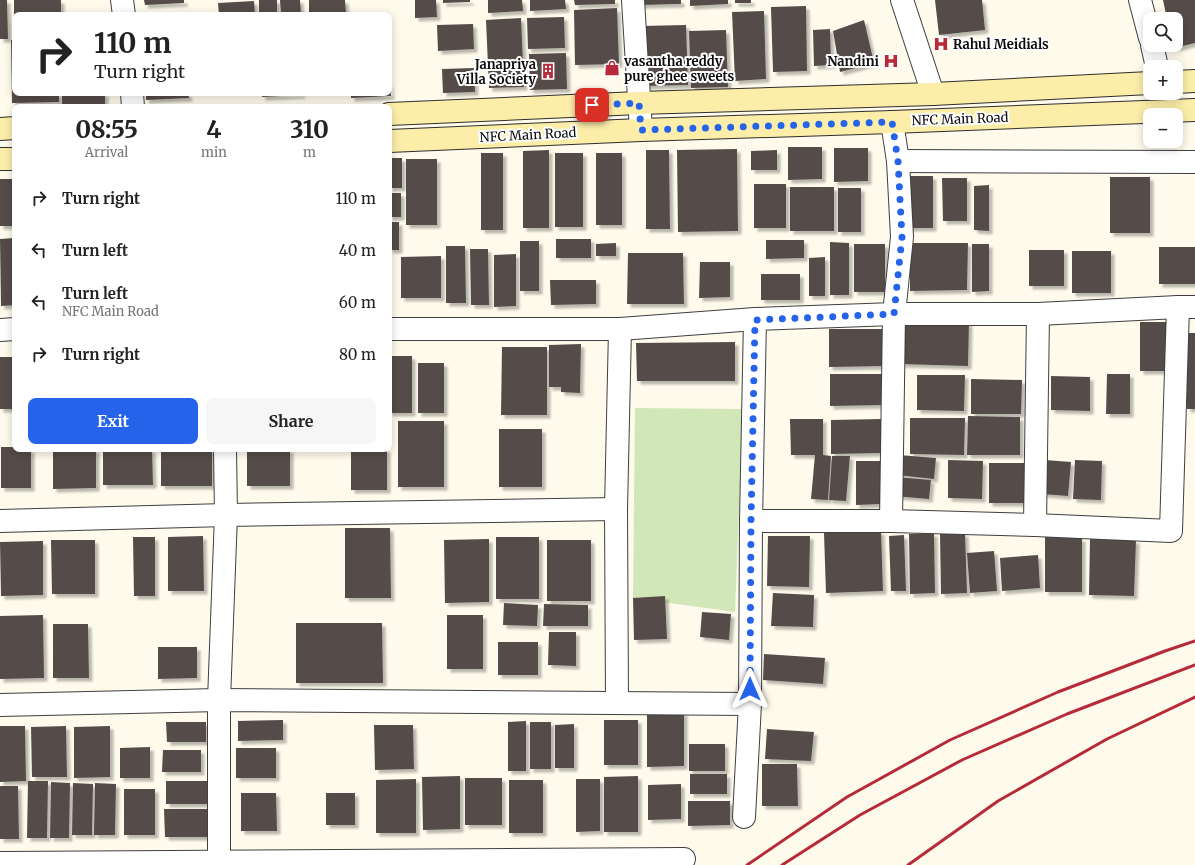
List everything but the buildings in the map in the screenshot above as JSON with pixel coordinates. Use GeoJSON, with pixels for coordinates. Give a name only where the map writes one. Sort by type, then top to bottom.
{"type":"FeatureCollection","features":[{"type":"Feature","properties":{"kind":"main road"},"geometry":{"type":"LineString","coordinates":[[1183,82],[1195,81]]}},
{"type":"Feature","properties":{"kind":"main road","name":"NFC Main Road"},"geometry":{"type":"LineString","coordinates":[[392,114],[639,103],[933,94],[1143,83]]}},
{"type":"Feature","properties":{"kind":"main road","name":"NFC Main Road"},"geometry":{"type":"LineString","coordinates":[[392,141],[641,130],[1195,110]]}},
{"type":"Feature","properties":{"kind":"main road"},"geometry":{"type":"LineString","coordinates":[[0,129],[12,128]]}},
{"type":"Feature","properties":{"kind":"main road"},"geometry":{"type":"LineString","coordinates":[[0,159],[12,159]]}},
{"type":"Feature","properties":{"kind":"street"},"geometry":{"type":"LineString","coordinates":[[122,0],[124,12]]}},
{"type":"Feature","properties":{"kind":"street"},"geometry":{"type":"LineString","coordinates":[[633,0],[641,130]]}},
{"type":"Feature","properties":{"kind":"street"},"geometry":{"type":"LineString","coordinates":[[902,0],[933,94]]}},
{"type":"Feature","properties":{"kind":"street"},"geometry":{"type":"LineString","coordinates":[[1140,0],[1143,12]]}},
{"type":"Feature","properties":{"kind":"street"},"geometry":{"type":"LineString","coordinates":[[890,522],[894,314],[902,237],[898,161],[892,122]]}},
{"type":"Feature","properties":{"kind":"street"},"geometry":{"type":"LineString","coordinates":[[898,161],[1195,162]]}},
{"type":"Feature","properties":{"kind":"street"},"geometry":{"type":"LineString","coordinates":[[392,328],[620,329],[755,320],[894,314],[1038,314],[1186,307],[1171,531],[1035,525],[751,521]]}},
{"type":"Feature","properties":{"kind":"street"},"geometry":{"type":"LineString","coordinates":[[1035,525],[1038,314]]}},
{"type":"Feature","properties":{"kind":"street"},"geometry":{"type":"LineString","coordinates":[[744,817],[750,704],[751,521],[755,320]]}},
{"type":"Feature","properties":{"kind":"street"},"geometry":{"type":"LineString","coordinates":[[0,330],[12,329]]}},
{"type":"Feature","properties":{"kind":"street"},"geometry":{"type":"LineString","coordinates":[[617,703],[616,509],[620,329]]}},
{"type":"Feature","properties":{"kind":"street"},"geometry":{"type":"LineString","coordinates":[[219,863],[219,700],[226,515],[225,452]]}},
{"type":"Feature","properties":{"kind":"street"},"geometry":{"type":"LineString","coordinates":[[0,521],[226,515],[616,509]]}},
{"type":"Feature","properties":{"kind":"street"},"geometry":{"type":"LineString","coordinates":[[0,704],[219,700],[750,704]]}},
{"type":"Feature","properties":{"kind":"street"},"geometry":{"type":"LineString","coordinates":[[0,863],[219,863],[684,859]]}},
{"type":"Feature","properties":{"kind":"green space"},"geometry":{"type":"Polygon","coordinates":[[[635,408],[743,409],[735,612],[633,598],[635,408]]]}},
{"type":"Feature","properties":{"kind":"railway"},"geometry":{"type":"LineString","coordinates":[[747,865],[847,797],[950,740],[1058,692],[1195,641]]}},
{"type":"Feature","properties":{"kind":"railway"},"geometry":{"type":"LineString","coordinates":[[782,865],[860,815],[962,760],[1067,714],[1195,665]]}},
{"type":"Feature","properties":{"kind":"railway"},"geometry":{"type":"LineString","coordinates":[[908,865],[998,801],[1107,739],[1195,697]]}},
{"type":"Feature","properties":{"kind":"place","name":"Rahul Meidials"},"geometry":{"type":"Point","coordinates":[941,44]}},
{"type":"Feature","properties":{"kind":"place","name":"Nandini"},"geometry":{"type":"Point","coordinates":[891,61]}},
{"type":"Feature","properties":{"kind":"place","name":"vasantha reddy pure ghee sweets"},"geometry":{"type":"Point","coordinates":[612,68]}},
{"type":"Feature","properties":{"kind":"place","name":"Janapriya Villa Society"},"geometry":{"type":"Point","coordinates":[548,71]}},
{"type":"Feature","properties":{"kind":"route"},"geometry":{"type":"LineString","coordinates":[[592,105],[639,103],[641,130],[892,122],[898,161],[902,237],[894,314],[755,320],[751,521],[750,689]]}}]}
